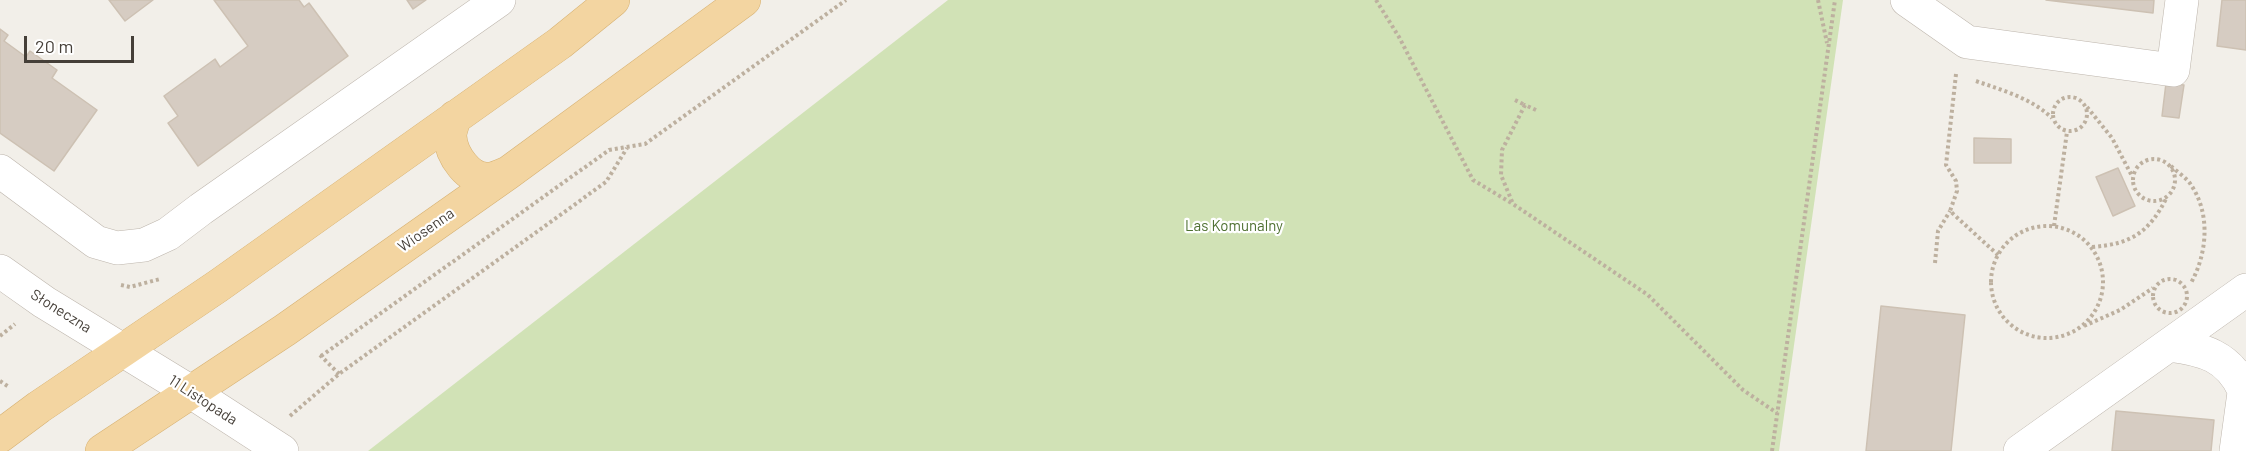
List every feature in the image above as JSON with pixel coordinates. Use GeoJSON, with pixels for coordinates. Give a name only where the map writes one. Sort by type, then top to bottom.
{"type":"FeatureCollection","features":[{"type":"Feature","properties":{"kind":"main road"},"geometry":{"type":"LineString","coordinates":[[0,436],[218,286],[560,43],[613,0]]}},
{"type":"Feature","properties":{"kind":"main road","name":"Wiosenna"},"geometry":{"type":"LineString","coordinates":[[102,451],[285,330],[508,173],[744,0]]}},
{"type":"Feature","properties":{"kind":"main road"},"geometry":{"type":"LineString","coordinates":[[454,117],[450,136],[455,153],[465,168],[475,176],[489,179],[508,173]]}},
{"type":"Feature","properties":{"kind":"street"},"geometry":{"type":"LineString","coordinates":[[0,171],[96,242],[117,248],[144,245],[168,234],[499,0]]}},
{"type":"Feature","properties":{"kind":"street"},"geometry":{"type":"LineString","coordinates":[[1907,0],[1967,42],[2173,70],[2182,0]]}},
{"type":"Feature","properties":{"kind":"street","name":"Słoneczna"},"geometry":{"type":"LineString","coordinates":[[0,270],[44,302],[124,350]]}},
{"type":"Feature","properties":{"kind":"street"},"geometry":{"type":"LineString","coordinates":[[2020,451],[2246,290]]}},
{"type":"Feature","properties":{"kind":"street"},"geometry":{"type":"LineString","coordinates":[[2169,345],[2194,348],[2217,358],[2237,374],[2245,384],[2236,451]]}},
{"type":"Feature","properties":{"kind":"street","name":"11 Listopada"},"geometry":{"type":"LineString","coordinates":[[124,350],[282,451]]}},
{"type":"Feature","properties":{"kind":"path"},"geometry":{"type":"LineString","coordinates":[[321,356],[609,150],[645,144],[846,0]]}},
{"type":"Feature","properties":{"kind":"path"},"geometry":{"type":"LineString","coordinates":[[1376,0],[1399,38],[1473,180],[1513,204],[1648,296],[1743,390],[1777,413]]}},
{"type":"Feature","properties":{"kind":"path"},"geometry":{"type":"LineString","coordinates":[[1818,0],[1828,48]]}},
{"type":"Feature","properties":{"kind":"path"},"geometry":{"type":"LineString","coordinates":[[1772,451],[1835,0]]}},
{"type":"Feature","properties":{"kind":"path"},"geometry":{"type":"LineString","coordinates":[[1935,263],[1938,231],[1950,211],[1957,191],[1956,181],[1946,165],[1960,38]]}},
{"type":"Feature","properties":{"kind":"path"},"geometry":{"type":"LineString","coordinates":[[1956,74],[2029,100],[2040,106],[2056,124],[2067,132],[2081,129],[2085,124],[2088,117],[2085,104]]}},
{"type":"Feature","properties":{"kind":"path"},"geometry":{"type":"LineString","coordinates":[[2053,118],[2056,105],[2060,100],[2074,97],[2085,104],[2112,138],[2133,177]]}},
{"type":"Feature","properties":{"kind":"path"},"geometry":{"type":"LineString","coordinates":[[1515,100],[1536,110]]}},
{"type":"Feature","properties":{"kind":"path"},"geometry":{"type":"LineString","coordinates":[[1513,204],[1502,175],[1502,150],[1525,105]]}},
{"type":"Feature","properties":{"kind":"path"},"geometry":{"type":"LineString","coordinates":[[2054,226],[2067,132]]}},
{"type":"Feature","properties":{"kind":"path"},"geometry":{"type":"LineString","coordinates":[[339,374],[606,182],[628,147]]}},
{"type":"Feature","properties":{"kind":"path"},"geometry":{"type":"LineString","coordinates":[[2167,197],[2151,201],[2136,193],[2133,185],[2135,169],[2148,159],[2157,158],[2164,161],[2191,184],[2202,210],[2206,240],[2200,268],[2187,292]]}},
{"type":"Feature","properties":{"kind":"path"},"geometry":{"type":"LineString","coordinates":[[2092,247],[2127,241],[2142,232],[2158,215],[2175,182],[2171,166]]}},
{"type":"Feature","properties":{"kind":"path"},"geometry":{"type":"LineString","coordinates":[[1950,211],[1998,255]]}},
{"type":"Feature","properties":{"kind":"path"},"geometry":{"type":"LineString","coordinates":[[2083,326],[2097,309],[2103,288],[2102,267],[2092,247],[2075,233],[2054,226],[2032,228],[2012,238],[1998,255],[1992,275],[1993,298],[2003,317],[2020,332],[2041,338],[2063,336],[2120,310],[2160,282],[2173,279],[2184,286],[2187,299],[2180,310],[2167,313],[2155,306],[2152,300],[2155,287]]}},
{"type":"Feature","properties":{"kind":"green space","name":"Las Komunalny"},"geometry":{"type":"Polygon","coordinates":[[[948,0],[1843,0],[1779,451],[368,451],[948,0]]]}},
{"type":"Feature","properties":{"kind":"building"},"geometry":{"type":"Polygon","coordinates":[[[109,0],[153,0],[125,21],[109,0]]]}},
{"type":"Feature","properties":{"kind":"building"},"geometry":{"type":"Polygon","coordinates":[[[214,0],[299,0],[304,7],[309,3],[348,56],[198,166],[168,123],[178,116],[164,96],[215,59],[220,67],[248,46],[214,0]]]}},
{"type":"Feature","properties":{"kind":"building"},"geometry":{"type":"Polygon","coordinates":[[[407,0],[426,0],[413,9],[407,0]]]}},
{"type":"Feature","properties":{"kind":"building"},"geometry":{"type":"Polygon","coordinates":[[[2046,0],[2154,0],[2153,13],[2046,0]]]}},
{"type":"Feature","properties":{"kind":"building"},"geometry":{"type":"Polygon","coordinates":[[[2222,0],[2246,0],[2246,50],[2217,46],[2222,0]]]}},
{"type":"Feature","properties":{"kind":"building"},"geometry":{"type":"Polygon","coordinates":[[[0,29],[8,35],[4,41],[26,57],[30,51],[57,70],[52,78],[97,110],[54,171],[0,133],[0,29]]]}},
{"type":"Feature","properties":{"kind":"building"},"geometry":{"type":"Polygon","coordinates":[[[2166,83],[2184,85],[2179,118],[2162,116],[2166,83]]]}},
{"type":"Feature","properties":{"kind":"building"},"geometry":{"type":"Polygon","coordinates":[[[1974,138],[2011,139],[2011,163],[1974,163],[1974,138]]]}},
{"type":"Feature","properties":{"kind":"building"},"geometry":{"type":"Polygon","coordinates":[[[2118,168],[2135,206],[2113,216],[2096,177],[2118,168]]]}},
{"type":"Feature","properties":{"kind":"building"},"geometry":{"type":"Polygon","coordinates":[[[1881,306],[1965,315],[1951,451],[1866,451],[1881,306]]]}},
{"type":"Feature","properties":{"kind":"building"},"geometry":{"type":"Polygon","coordinates":[[[2116,411],[2214,420],[2211,451],[2112,451],[2116,411]]]}}]}
